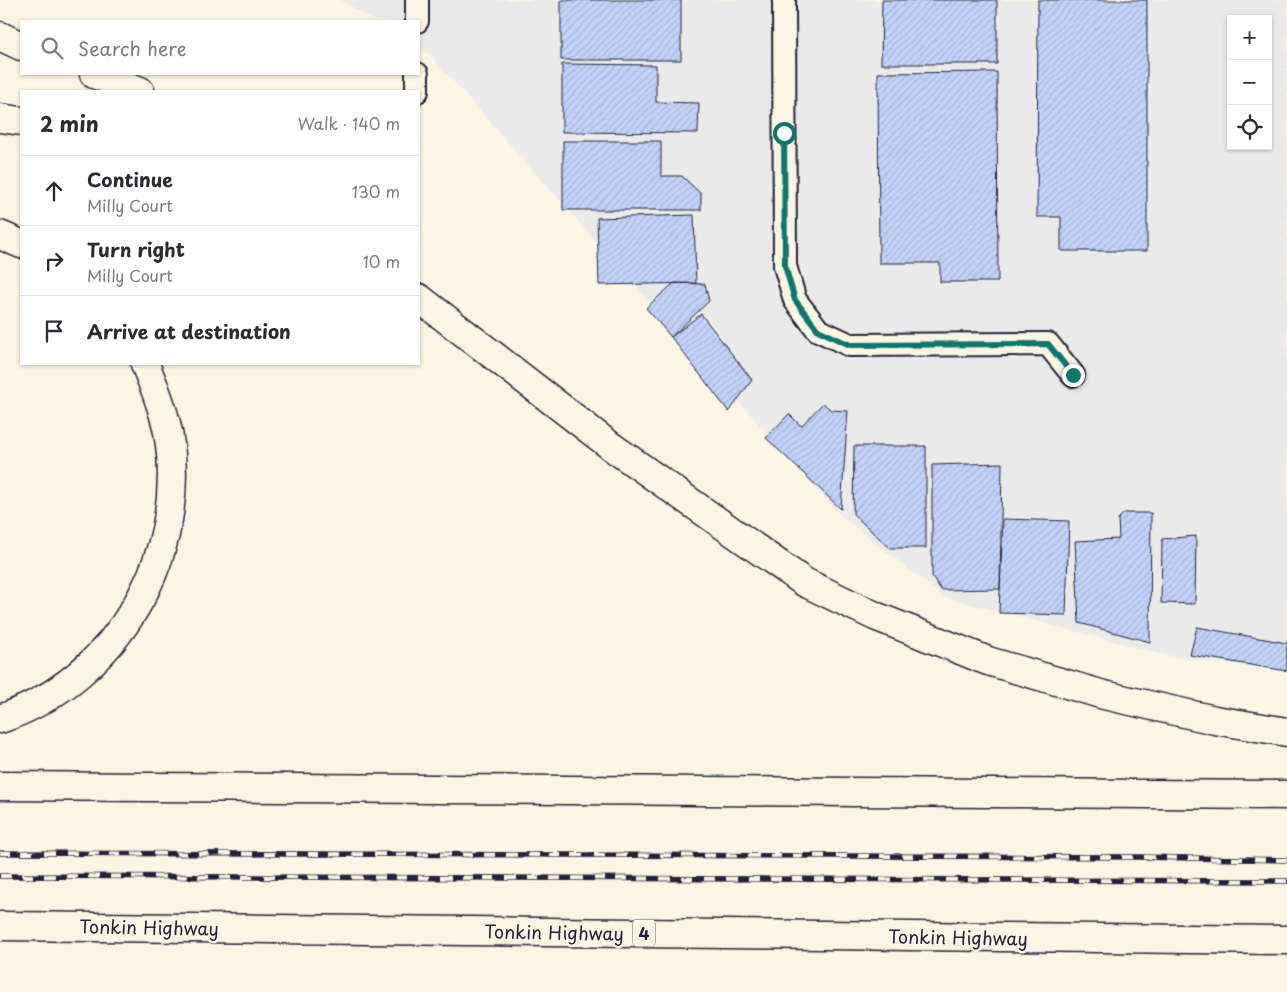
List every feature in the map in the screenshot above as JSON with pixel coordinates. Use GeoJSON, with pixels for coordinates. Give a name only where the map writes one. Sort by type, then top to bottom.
{"type":"FeatureCollection","features":[{"type":"Feature","properties":{"kind":"highway"},"geometry":{"type":"LineString","coordinates":[[0,36],[20,46]]}},
{"type":"Feature","properties":{"kind":"highway"},"geometry":{"type":"LineString","coordinates":[[97,75],[137,90]]}},
{"type":"Feature","properties":{"kind":"highway"},"geometry":{"type":"LineString","coordinates":[[0,118],[20,121]]}},
{"type":"Feature","properties":{"kind":"highway"},"geometry":{"type":"LineString","coordinates":[[0,235],[20,244]]}},
{"type":"Feature","properties":{"kind":"highway"},"geometry":{"type":"LineString","coordinates":[[420,299],[612,447],[804,582],[875,616],[988,661],[1104,696],[1215,720],[1287,732]]}},
{"type":"Feature","properties":{"kind":"highway"},"geometry":{"type":"LineString","coordinates":[[0,719],[50,696],[81,674],[114,639],[131,616],[149,582],[162,546],[170,509],[172,470],[168,432],[158,395],[145,365]]}},
{"type":"Feature","properties":{"kind":"highway"},"geometry":{"type":"LineString","coordinates":[[0,786],[1287,794]]}},
{"type":"Feature","properties":{"kind":"highway","name":"Tonkin Highway"},"geometry":{"type":"LineString","coordinates":[[0,926],[1287,940]]}},
{"type":"Feature","properties":{"kind":"street"},"geometry":{"type":"LineString","coordinates":[[417,0],[417,20]]}},
{"type":"Feature","properties":{"kind":"street"},"geometry":{"type":"LineString","coordinates":[[784,0],[785,266],[795,300],[818,330],[850,345],[1048,344],[1073,375]]}},
{"type":"Feature","properties":{"kind":"street"},"geometry":{"type":"LineString","coordinates":[[417,75],[417,90]]}},
{"type":"Feature","properties":{"kind":"shaded area"},"geometry":{"type":"Polygon","coordinates":[[[340,0],[1287,0],[1287,672],[1169,656],[944,597],[840,515],[430,55],[420,49],[420,20],[373,20],[340,0]]]}},
{"type":"Feature","properties":{"kind":"building"},"geometry":{"type":"Polygon","coordinates":[[[561,0],[681,0],[681,60],[561,60],[561,0]]]}},
{"type":"Feature","properties":{"kind":"building"},"geometry":{"type":"Polygon","coordinates":[[[882,0],[997,0],[997,64],[881,64],[882,0]]]}},
{"type":"Feature","properties":{"kind":"building"},"geometry":{"type":"Polygon","coordinates":[[[1038,0],[1147,0],[1147,251],[1061,251],[1061,217],[1037,217],[1038,0]]]}},
{"type":"Feature","properties":{"kind":"building"},"geometry":{"type":"Polygon","coordinates":[[[562,64],[656,65],[656,102],[699,103],[698,133],[562,132],[562,64]]]}},
{"type":"Feature","properties":{"kind":"building"},"geometry":{"type":"Polygon","coordinates":[[[997,72],[998,282],[940,282],[940,263],[879,263],[878,73],[997,72]]]}},
{"type":"Feature","properties":{"kind":"building"},"geometry":{"type":"Polygon","coordinates":[[[563,141],[661,141],[661,176],[682,176],[701,194],[701,210],[563,210],[563,141]]]}},
{"type":"Feature","properties":{"kind":"building"},"geometry":{"type":"Polygon","coordinates":[[[694,215],[696,283],[599,285],[597,218],[694,215]]]}},
{"type":"Feature","properties":{"kind":"building"},"geometry":{"type":"Polygon","coordinates":[[[674,283],[705,284],[709,301],[671,337],[646,308],[674,283]]]}},
{"type":"Feature","properties":{"kind":"building"},"geometry":{"type":"Polygon","coordinates":[[[701,314],[752,380],[729,412],[671,337],[701,314]]]}},
{"type":"Feature","properties":{"kind":"building"},"geometry":{"type":"Polygon","coordinates":[[[823,403],[831,410],[848,411],[841,509],[766,438],[789,414],[801,426],[823,403]]]}},
{"type":"Feature","properties":{"kind":"building"},"geometry":{"type":"Polygon","coordinates":[[[854,446],[926,446],[926,548],[890,548],[853,514],[854,446]]]}},
{"type":"Feature","properties":{"kind":"building"},"geometry":{"type":"Polygon","coordinates":[[[1002,463],[1000,589],[941,590],[932,576],[932,465],[1002,463]]]}},
{"type":"Feature","properties":{"kind":"building"},"geometry":{"type":"Polygon","coordinates":[[[1124,513],[1151,513],[1150,642],[1079,623],[1075,541],[1119,539],[1118,519],[1124,513]]]}},
{"type":"Feature","properties":{"kind":"building"},"geometry":{"type":"Polygon","coordinates":[[[1003,519],[1069,521],[1066,615],[999,613],[1003,519]]]}},
{"type":"Feature","properties":{"kind":"building"},"geometry":{"type":"Polygon","coordinates":[[[1196,536],[1195,604],[1161,603],[1162,539],[1196,536]]]}},
{"type":"Feature","properties":{"kind":"building"},"geometry":{"type":"Polygon","coordinates":[[[1197,627],[1287,643],[1287,671],[1190,655],[1197,627]]]}},
{"type":"Feature","properties":{"kind":"railway"},"geometry":{"type":"LineString","coordinates":[[0,853],[1138,857],[1287,860]]}},
{"type":"Feature","properties":{"kind":"railway"},"geometry":{"type":"LineString","coordinates":[[0,876],[1287,881]]}},
{"type":"Feature","properties":{"kind":"route"},"geometry":{"type":"LineString","coordinates":[[784,133],[785,266],[795,300],[818,330],[850,345],[1048,344],[1073,375]]}}]}
